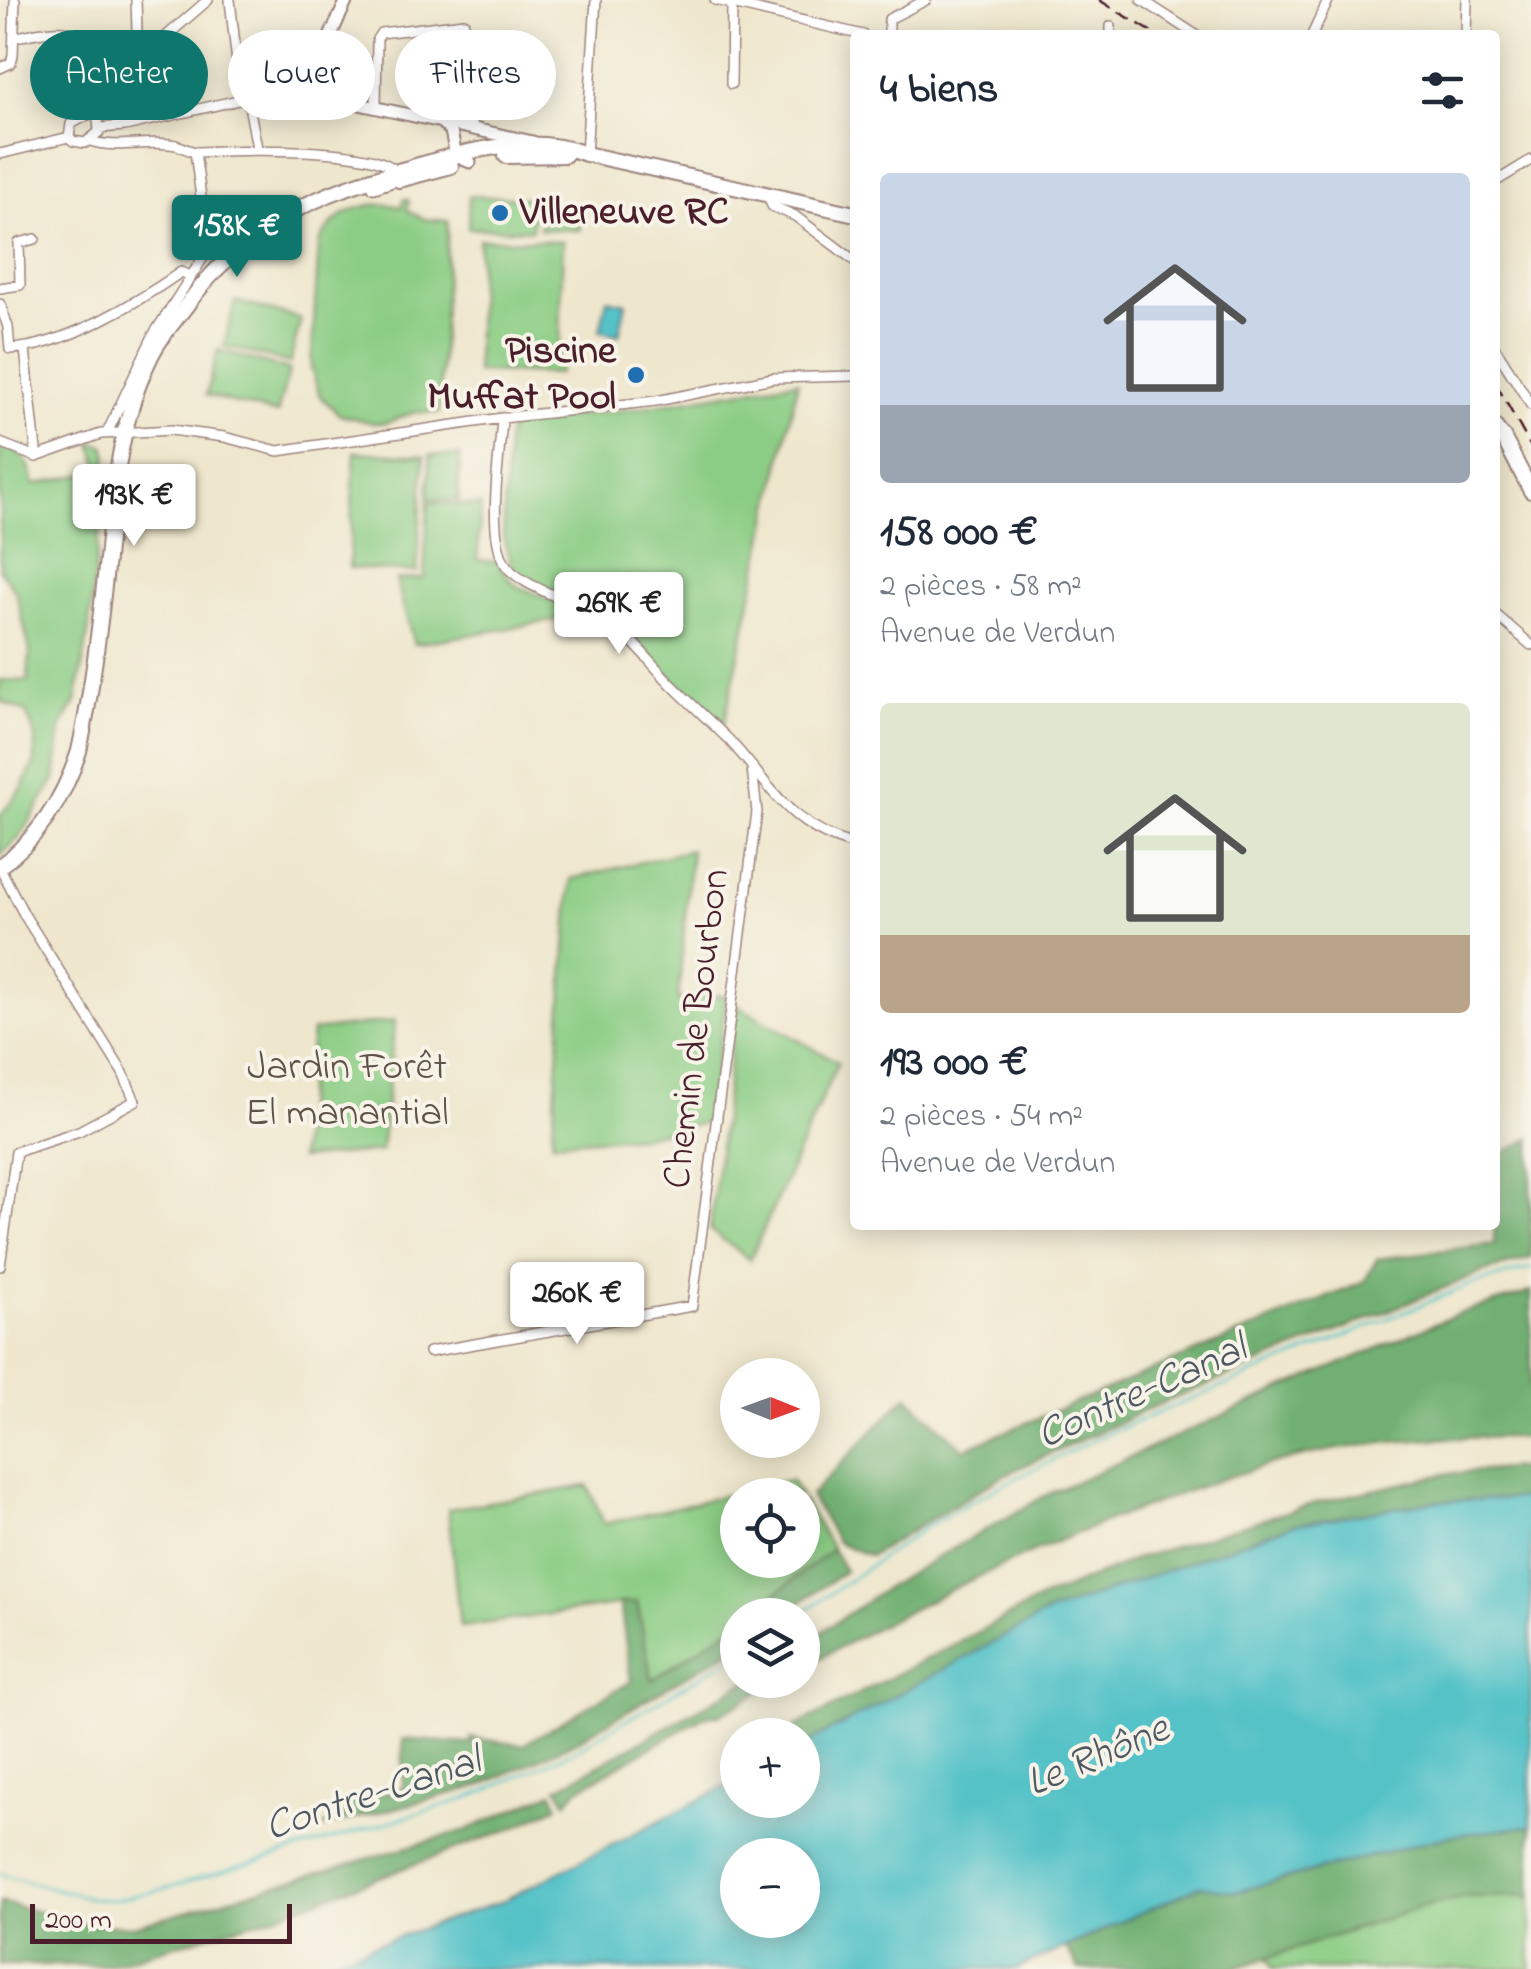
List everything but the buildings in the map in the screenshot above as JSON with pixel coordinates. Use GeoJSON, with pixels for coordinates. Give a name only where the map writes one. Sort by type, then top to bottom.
{"type":"FeatureCollection","features":[{"type":"Feature","properties":{"kind":"main road"},"geometry":{"type":"LineString","coordinates":[[272,224],[312,206],[481,150],[542,144],[566,146],[586,154],[850,213]]}},
{"type":"Feature","properties":{"kind":"main road"},"geometry":{"type":"LineString","coordinates":[[0,867],[44,824],[72,774],[84,730],[113,501],[129,432],[152,352],[181,313],[226,260],[272,224],[327,193],[396,172],[462,159],[586,154]]}},
{"type":"Feature","properties":{"kind":"main road"},"geometry":{"type":"LineString","coordinates":[[1500,433],[1531,491]]}},
{"type":"Feature","properties":{"kind":"street"},"geometry":{"type":"LineString","coordinates":[[0,68],[11,63],[14,0]]}},
{"type":"Feature","properties":{"kind":"street"},"geometry":{"type":"LineString","coordinates":[[136,0],[137,30]]}},
{"type":"Feature","properties":{"kind":"street"},"geometry":{"type":"LineString","coordinates":[[174,30],[208,0]]}},
{"type":"Feature","properties":{"kind":"street"},"geometry":{"type":"LineString","coordinates":[[230,0],[233,30]]}},
{"type":"Feature","properties":{"kind":"street"},"geometry":{"type":"LineString","coordinates":[[334,30],[347,0]]}},
{"type":"Feature","properties":{"kind":"street"},"geometry":{"type":"LineString","coordinates":[[586,154],[596,0]]}},
{"type":"Feature","properties":{"kind":"street"},"geometry":{"type":"LineString","coordinates":[[715,0],[850,32]]}},
{"type":"Feature","properties":{"kind":"street"},"geometry":{"type":"LineString","coordinates":[[889,30],[889,19],[926,0]]}},
{"type":"Feature","properties":{"kind":"street"},"geometry":{"type":"LineString","coordinates":[[1142,0],[1188,30]]}},
{"type":"Feature","properties":{"kind":"street"},"geometry":{"type":"LineString","coordinates":[[1466,30],[1467,0]]}},
{"type":"Feature","properties":{"kind":"street"},"geometry":{"type":"LineString","coordinates":[[1314,30],[1328,1]]}},
{"type":"Feature","properties":{"kind":"street"},"geometry":{"type":"LineString","coordinates":[[731,84],[732,5]]}},
{"type":"Feature","properties":{"kind":"street"},"geometry":{"type":"LineString","coordinates":[[395,109],[376,105],[377,39],[381,33],[464,23],[464,46],[476,58],[474,127],[483,139],[481,150]]}},
{"type":"Feature","properties":{"kind":"street"},"geometry":{"type":"LineString","coordinates":[[14,37],[30,34]]}},
{"type":"Feature","properties":{"kind":"street"},"geometry":{"type":"LineString","coordinates":[[90,141],[100,128],[228,104]]}},
{"type":"Feature","properties":{"kind":"street"},"geometry":{"type":"LineString","coordinates":[[69,136],[76,120]]}},
{"type":"Feature","properties":{"kind":"street"},"geometry":{"type":"LineString","coordinates":[[97,120],[100,128]]}},
{"type":"Feature","properties":{"kind":"street"},"geometry":{"type":"LineString","coordinates":[[252,120],[257,148]]}},
{"type":"Feature","properties":{"kind":"street"},"geometry":{"type":"LineString","coordinates":[[437,120],[451,131],[462,159]]}},
{"type":"Feature","properties":{"kind":"street"},"geometry":{"type":"LineString","coordinates":[[441,120],[542,144]]}},
{"type":"Feature","properties":{"kind":"street"},"geometry":{"type":"LineString","coordinates":[[69,136],[78,143],[174,144],[195,152],[257,148],[376,159],[389,163],[396,172]]}},
{"type":"Feature","properties":{"kind":"street"},"geometry":{"type":"LineString","coordinates":[[0,154],[69,136]]}},
{"type":"Feature","properties":{"kind":"street"},"geometry":{"type":"LineString","coordinates":[[107,433],[154,334],[208,250],[195,152]]}},
{"type":"Feature","properties":{"kind":"street"},"geometry":{"type":"LineString","coordinates":[[1500,179],[1531,160]]}},
{"type":"Feature","properties":{"kind":"street"},"geometry":{"type":"LineString","coordinates":[[768,196],[772,206],[795,216],[850,257]]}},
{"type":"Feature","properties":{"kind":"street"},"geometry":{"type":"LineString","coordinates":[[0,288],[20,285],[18,243],[35,239]]}},
{"type":"Feature","properties":{"kind":"street"},"geometry":{"type":"LineString","coordinates":[[0,304],[10,349],[24,348],[80,329],[156,290],[181,272],[190,276]]}},
{"type":"Feature","properties":{"kind":"street"},"geometry":{"type":"LineString","coordinates":[[24,348],[36,450]]}},
{"type":"Feature","properties":{"kind":"street"},"geometry":{"type":"LineString","coordinates":[[1500,356],[1531,404]]}},
{"type":"Feature","properties":{"kind":"street"},"geometry":{"type":"LineString","coordinates":[[0,442],[36,456],[107,433],[193,431],[278,451],[502,418],[656,401],[747,381],[850,376]]}},
{"type":"Feature","properties":{"kind":"street"},"geometry":{"type":"LineString","coordinates":[[502,418],[497,523],[498,548],[506,566],[519,578],[595,612],[620,630],[783,804],[814,832],[850,843]]}},
{"type":"Feature","properties":{"kind":"street"},"geometry":{"type":"LineString","coordinates":[[1500,618],[1531,645]]}},
{"type":"Feature","properties":{"kind":"street","name":"Chemin de Bourbon"},"geometry":{"type":"LineString","coordinates":[[430,1352],[692,1306],[756,812],[752,768]]}},
{"type":"Feature","properties":{"kind":"street"},"geometry":{"type":"LineString","coordinates":[[0,867],[123,1073],[135,1100],[80,1131],[2,1156]]}},
{"type":"Feature","properties":{"kind":"street"},"geometry":{"type":"LineString","coordinates":[[0,1266],[16,1152]]}},
{"type":"Feature","properties":{"kind":"green space","name":"Villeneuve RC"},"geometry":{"type":"Polygon","coordinates":[[[469,196],[533,198],[532,230],[468,228],[469,196]]]}},
{"type":"Feature","properties":{"kind":"green space"},"geometry":{"type":"Polygon","coordinates":[[[404,199],[409,200],[407,210],[424,219],[448,221],[439,413],[415,412],[386,423],[374,423],[340,415],[320,396],[311,368],[319,244],[333,223],[352,210],[376,205],[401,207],[404,199]]]}},
{"type":"Feature","properties":{"kind":"green space"},"geometry":{"type":"Polygon","coordinates":[[[541,206],[580,207],[580,230],[540,229],[541,206]]]}},
{"type":"Feature","properties":{"kind":"green space"},"geometry":{"type":"Polygon","coordinates":[[[479,239],[563,241],[559,374],[476,372],[479,239]]]}},
{"type":"Feature","properties":{"kind":"green space"},"geometry":{"type":"Polygon","coordinates":[[[235,301],[301,319],[290,363],[224,346],[235,301]]]}},
{"type":"Feature","properties":{"kind":"green space"},"geometry":{"type":"Polygon","coordinates":[[[218,350],[289,370],[277,414],[206,395],[218,350]]]}},
{"type":"Feature","properties":{"kind":"green space"},"geometry":{"type":"Polygon","coordinates":[[[798,381],[723,729],[609,615],[533,583],[511,564],[503,537],[507,437],[515,424],[798,381]]]}},
{"type":"Feature","properties":{"kind":"green space"},"geometry":{"type":"Polygon","coordinates":[[[91,442],[105,446],[108,455],[88,635],[76,702],[61,727],[55,779],[20,837],[0,856],[0,816],[23,787],[35,761],[35,736],[26,712],[0,701],[0,680],[28,681],[30,651],[16,592],[0,570],[0,445],[24,459],[34,485],[95,472],[99,465],[91,442]]]}},
{"type":"Feature","properties":{"kind":"green space"},"geometry":{"type":"Polygon","coordinates":[[[355,452],[424,456],[417,572],[349,568],[355,452]]]}},
{"type":"Feature","properties":{"kind":"green space"},"geometry":{"type":"Polygon","coordinates":[[[430,455],[460,456],[458,500],[428,499],[430,455]]]}},
{"type":"Feature","properties":{"kind":"green space"},"geometry":{"type":"Polygon","coordinates":[[[428,502],[481,506],[477,560],[497,562],[515,585],[588,615],[414,644],[396,580],[424,578],[428,502]]]}},
{"type":"Feature","properties":{"kind":"green space"},"geometry":{"type":"Polygon","coordinates":[[[691,850],[678,1000],[727,995],[708,1122],[642,1136],[552,1142],[571,879],[691,850]]]}},
{"type":"Feature","properties":{"kind":"green space"},"geometry":{"type":"Polygon","coordinates":[[[736,1005],[838,1062],[750,1260],[710,1230],[736,1005]]]}},
{"type":"Feature","properties":{"kind":"green space","name":"Jardin Forêt El manantial"},"geometry":{"type":"Polygon","coordinates":[[[395,1021],[381,1151],[299,1159],[312,1031],[395,1021]]]}},
{"type":"Feature","properties":{"kind":"green space"},"geometry":{"type":"Polygon","coordinates":[[[1531,1138],[1531,1258],[1483,1272],[1153,1407],[1006,1474],[870,1556],[837,1542],[820,1513],[820,1486],[907,1396],[964,1449],[1364,1282],[1377,1259],[1494,1244],[1494,1230],[1500,1230],[1500,1155],[1531,1138]]]}},
{"type":"Feature","properties":{"kind":"green space"},"geometry":{"type":"Polygon","coordinates":[[[1531,1292],[1531,1437],[1366,1445],[1312,1454],[1231,1476],[1018,1558],[820,1659],[820,1633],[900,1579],[1046,1495],[1458,1314],[1531,1292]]]}},
{"type":"Feature","properties":{"kind":"green space"},"geometry":{"type":"Polygon","coordinates":[[[1531,1467],[1531,1498],[1437,1501],[1292,1525],[1046,1614],[820,1737],[820,1718],[812,1718],[1043,1598],[1141,1557],[1315,1503],[1445,1474],[1531,1467]]]}},
{"type":"Feature","properties":{"kind":"green space"},"geometry":{"type":"Polygon","coordinates":[[[588,1486],[604,1524],[720,1497],[720,1578],[797,1578],[772,1598],[720,1598],[720,1634],[652,1680],[637,1602],[460,1627],[448,1509],[588,1486]]]}},
{"type":"Feature","properties":{"kind":"green space"},"geometry":{"type":"Polygon","coordinates":[[[820,1529],[832,1549],[820,1559],[820,1529]]]}},
{"type":"Feature","properties":{"kind":"green space"},"geometry":{"type":"Polygon","coordinates":[[[832,1549],[845,1571],[806,1598],[770,1598],[796,1578],[820,1578],[820,1559],[832,1549]]]}},
{"type":"Feature","properties":{"kind":"green space"},"geometry":{"type":"Polygon","coordinates":[[[637,1602],[652,1680],[720,1634],[720,1656],[571,1744],[480,1786],[323,1827],[342,1814],[347,1802],[403,1788],[403,1739],[471,1744],[471,1738],[523,1745],[631,1681],[620,1603],[637,1602]]]}},
{"type":"Feature","properties":{"kind":"green space"},"geometry":{"type":"Polygon","coordinates":[[[720,1696],[749,1698],[719,1715],[707,1715],[577,1790],[567,1802],[558,1788],[720,1696]]]}},
{"type":"Feature","properties":{"kind":"green space"},"geometry":{"type":"Polygon","coordinates":[[[553,1792],[558,1806],[513,1828],[274,1916],[108,1965],[0,1965],[0,1902],[87,1924],[134,1926],[467,1830],[553,1792]]]}},
{"type":"Feature","properties":{"kind":"green space"},"geometry":{"type":"Polygon","coordinates":[[[1531,1826],[1531,1896],[1465,1897],[1419,1908],[1233,1969],[1078,1969],[1066,1947],[1200,1886],[1235,1892],[1447,1836],[1531,1826]]]}},
{"type":"Feature","properties":{"kind":"green space"},"geometry":{"type":"Polygon","coordinates":[[[1531,1896],[1531,1969],[1273,1969],[1267,1958],[1419,1908],[1465,1897],[1531,1896]]]}},
{"type":"Feature","properties":{"kind":"water"},"geometry":{"type":"Polygon","coordinates":[[[607,299],[626,303],[619,335],[600,331],[607,299]]]}},
{"type":"Feature","properties":{"kind":"water","name":"Le Rhône"},"geometry":{"type":"Polygon","coordinates":[[[1531,1498],[1531,1826],[1447,1836],[1235,1892],[1200,1886],[1017,1969],[303,1969],[500,1902],[720,1790],[720,1818],[820,1818],[820,1737],[1046,1614],[1292,1525],[1437,1501],[1531,1498]]]}},
{"type":"Feature","properties":{"kind":"waterway","name":"Contre-Canal"},"geometry":{"type":"LineString","coordinates":[[820,1600],[929,1525],[1102,1436],[1470,1285],[1531,1268]]}},
{"type":"Feature","properties":{"kind":"waterway","name":"Contre-Canal"},"geometry":{"type":"LineString","coordinates":[[0,1874],[90,1898],[113,1900],[156,1891],[469,1798],[570,1753],[720,1665]]}},
{"type":"Feature","properties":{"kind":"railway"},"geometry":{"type":"LineString","coordinates":[[1099,0],[1149,30]]}},
{"type":"Feature","properties":{"kind":"railway"},"geometry":{"type":"LineString","coordinates":[[1500,391],[1531,447]]}},
{"type":"Feature","properties":{"kind":"place","name":"Villeneuve RC"},"geometry":{"type":"Point","coordinates":[500,213]}},
{"type":"Feature","properties":{"kind":"place","name":"Piscine Muffat Pool"},"geometry":{"type":"Point","coordinates":[636,375]}}]}
